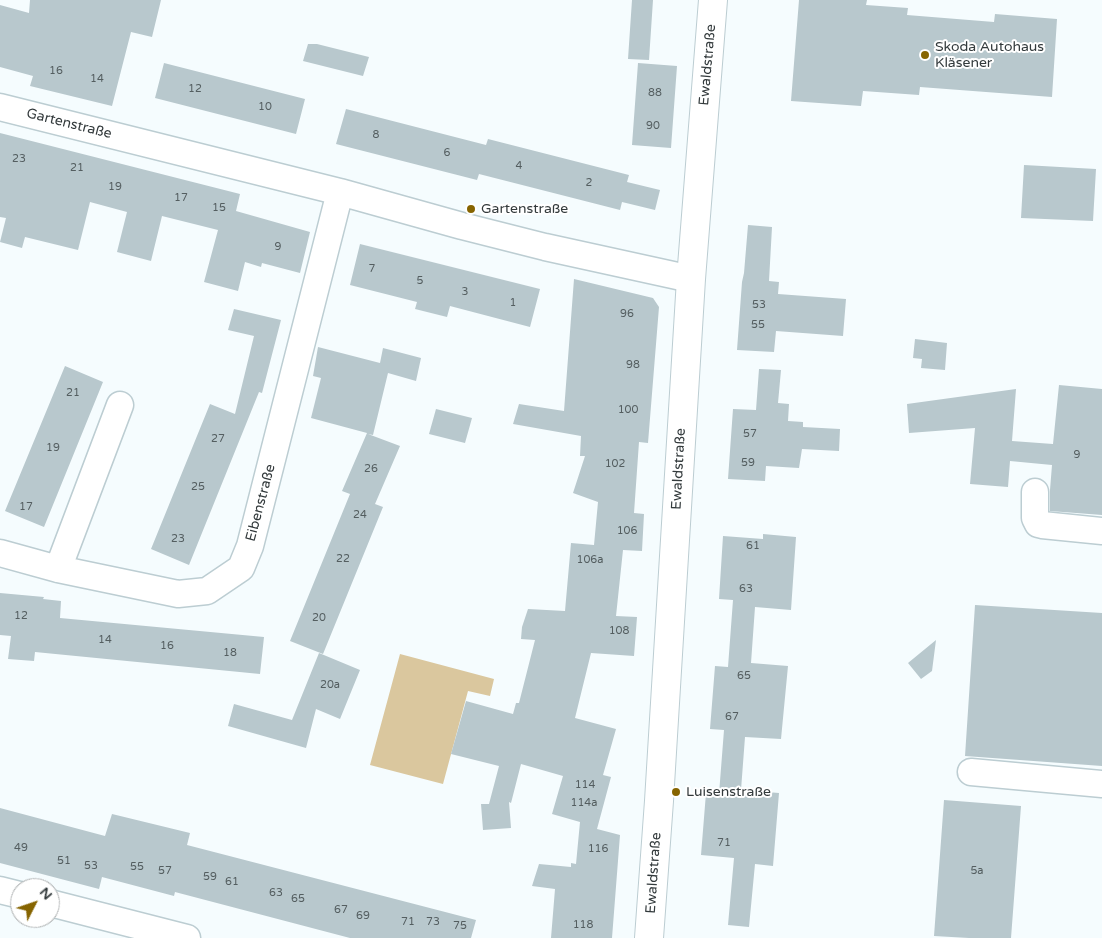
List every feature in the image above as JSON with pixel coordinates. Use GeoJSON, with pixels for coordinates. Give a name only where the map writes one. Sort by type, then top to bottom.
{"type":"FeatureCollection","features":[{"type":"Feature","properties":{"kind":"main road","name":"Ewaldstraße"},"geometry":{"type":"LineString","coordinates":[[648,938],[659,801],[691,279],[714,0]]}},
{"type":"Feature","properties":{"kind":"street","name":"Gartenstraße"},"geometry":{"type":"LineString","coordinates":[[0,107],[340,192],[545,247],[691,279]]}},
{"type":"Feature","properties":{"kind":"street","name":"Eibenstraße"},"geometry":{"type":"LineString","coordinates":[[0,553],[58,569],[178,594],[207,591],[240,568],[250,546],[340,192]]}},
{"type":"Feature","properties":{"kind":"street"},"geometry":{"type":"LineString","coordinates":[[58,569],[120,405]]}},
{"type":"Feature","properties":{"kind":"street"},"geometry":{"type":"LineString","coordinates":[[1034,492],[1035,518],[1038,524],[1102,531]]}},
{"type":"Feature","properties":{"kind":"street"},"geometry":{"type":"LineString","coordinates":[[971,772],[1102,784]]}},
{"type":"Feature","properties":{"kind":"street"},"geometry":{"type":"LineString","coordinates":[[60,906],[187,938]]}},
{"type":"Feature","properties":{"kind":"shaded area"},"geometry":{"type":"Polygon","coordinates":[[[400,654],[494,679],[490,696],[468,691],[443,784],[370,765],[400,654]]]}},
{"type":"Feature","properties":{"kind":"building"},"geometry":{"type":"Polygon","coordinates":[[[30,0],[161,0],[152,37],[131,32],[112,106],[30,86],[33,76],[0,67],[0,5],[29,13],[30,0]]]}},
{"type":"Feature","properties":{"kind":"building"},"geometry":{"type":"Polygon","coordinates":[[[632,0],[653,0],[649,60],[628,59],[632,0]]]}},
{"type":"Feature","properties":{"kind":"building","name":"Skoda Autohaus Kläsener"},"geometry":{"type":"Polygon","coordinates":[[[799,0],[867,0],[866,5],[908,8],[907,15],[994,22],[995,14],[1057,19],[1052,97],[920,87],[919,95],[863,91],[861,106],[791,101],[799,0]]]}},
{"type":"Feature","properties":{"kind":"building"},"geometry":{"type":"Polygon","coordinates":[[[308,44],[317,44],[369,57],[363,76],[303,61],[308,44]]]}},
{"type":"Feature","properties":{"kind":"building"},"geometry":{"type":"Polygon","coordinates":[[[164,63],[305,99],[296,134],[155,98],[164,63]]]}},
{"type":"Feature","properties":{"kind":"building"},"geometry":{"type":"Polygon","coordinates":[[[638,63],[677,66],[671,148],[632,145],[638,63]]]}},
{"type":"Feature","properties":{"kind":"building"},"geometry":{"type":"Polygon","coordinates":[[[346,109],[486,145],[488,139],[629,175],[627,182],[660,190],[655,210],[622,202],[620,210],[479,174],[477,180],[336,144],[346,109]]]}},
{"type":"Feature","properties":{"kind":"building"},"geometry":{"type":"Polygon","coordinates":[[[0,133],[240,194],[236,211],[310,232],[300,273],[262,263],[261,267],[245,262],[238,291],[204,282],[218,230],[162,216],[151,261],[117,252],[127,212],[90,202],[78,250],[25,237],[22,248],[0,242],[6,218],[0,217],[0,133]]]}},
{"type":"Feature","properties":{"kind":"building"},"geometry":{"type":"Polygon","coordinates":[[[1024,165],[1096,169],[1093,221],[1021,218],[1024,165]]]}},
{"type":"Feature","properties":{"kind":"building"},"geometry":{"type":"Polygon","coordinates":[[[748,225],[772,227],[769,281],[779,282],[778,294],[846,299],[843,336],[776,331],[774,352],[737,350],[748,225]]]}},
{"type":"Feature","properties":{"kind":"building"},"geometry":{"type":"Polygon","coordinates":[[[360,244],[540,289],[530,327],[450,306],[447,317],[415,309],[417,302],[350,285],[360,244]]]}},
{"type":"Feature","properties":{"kind":"building"},"geometry":{"type":"Polygon","coordinates":[[[574,279],[653,298],[659,307],[648,443],[639,442],[634,513],[644,514],[642,551],[623,550],[616,616],[637,617],[634,656],[591,653],[575,718],[616,729],[603,775],[611,777],[597,829],[620,835],[612,938],[551,938],[555,889],[532,886],[539,864],[571,867],[571,863],[576,864],[580,822],[552,814],[563,776],[521,764],[511,803],[509,802],[511,828],[483,830],[481,804],[489,804],[499,766],[451,754],[466,701],[513,714],[516,703],[519,703],[535,640],[521,639],[522,627],[528,609],[565,611],[571,543],[594,545],[598,502],[573,493],[585,456],[580,456],[581,436],[513,424],[519,404],[564,411],[574,279]]]}},
{"type":"Feature","properties":{"kind":"building"},"geometry":{"type":"Polygon","coordinates":[[[234,309],[281,320],[262,393],[259,392],[189,565],[151,549],[210,404],[235,414],[254,336],[228,330],[234,309]]]}},
{"type":"Feature","properties":{"kind":"building"},"geometry":{"type":"Polygon","coordinates":[[[915,339],[947,343],[945,370],[921,368],[922,359],[913,358],[915,339]]]}},
{"type":"Feature","properties":{"kind":"building"},"geometry":{"type":"Polygon","coordinates":[[[318,347],[380,363],[383,348],[421,358],[416,381],[388,373],[373,435],[368,434],[400,446],[375,504],[383,507],[323,654],[290,641],[350,494],[342,491],[367,433],[311,418],[321,378],[313,376],[318,347]]]}},
{"type":"Feature","properties":{"kind":"building"},"geometry":{"type":"Polygon","coordinates":[[[65,366],[103,382],[44,527],[5,511],[65,366]]]}},
{"type":"Feature","properties":{"kind":"building"},"geometry":{"type":"Polygon","coordinates":[[[759,369],[781,370],[778,403],[789,404],[788,421],[803,422],[803,427],[840,429],[839,451],[802,449],[799,468],[766,466],[765,481],[728,479],[733,409],[756,410],[759,369]]]}},
{"type":"Feature","properties":{"kind":"building"},"geometry":{"type":"Polygon","coordinates":[[[1059,385],[1102,389],[1102,515],[1050,511],[1052,465],[1010,461],[1008,487],[970,484],[975,428],[909,433],[907,404],[1016,389],[1012,441],[1053,444],[1059,385]]]}},
{"type":"Feature","properties":{"kind":"building"},"geometry":{"type":"Polygon","coordinates":[[[436,409],[472,418],[465,443],[429,434],[436,409]]]}},
{"type":"Feature","properties":{"kind":"building"},"geometry":{"type":"Polygon","coordinates":[[[763,534],[796,537],[791,610],[755,607],[751,663],[788,666],[781,739],[745,737],[741,790],[779,793],[773,866],[755,864],[749,927],[728,925],[734,858],[701,855],[706,793],[719,794],[724,730],[710,729],[715,666],[728,667],[733,600],[719,599],[723,536],[763,539],[763,534]]]}},
{"type":"Feature","properties":{"kind":"building"},"geometry":{"type":"Polygon","coordinates":[[[0,593],[44,597],[43,599],[61,601],[60,618],[264,637],[260,674],[35,652],[34,661],[8,659],[11,636],[0,635],[0,593]]]}},
{"type":"Feature","properties":{"kind":"building"},"geometry":{"type":"Polygon","coordinates":[[[975,605],[1102,613],[1102,766],[965,756],[975,605]]]}},
{"type":"Feature","properties":{"kind":"building"},"geometry":{"type":"Polygon","coordinates":[[[936,640],[932,671],[921,679],[908,663],[936,640]]]}},
{"type":"Feature","properties":{"kind":"building"},"geometry":{"type":"Polygon","coordinates":[[[319,653],[360,670],[340,719],[316,709],[306,748],[228,726],[234,704],[292,720],[319,653]]]}},
{"type":"Feature","properties":{"kind":"building"},"geometry":{"type":"Polygon","coordinates":[[[944,800],[1021,806],[1011,938],[934,936],[944,800]]]}},
{"type":"Feature","properties":{"kind":"building"},"geometry":{"type":"Polygon","coordinates":[[[0,808],[105,836],[112,814],[190,833],[187,845],[476,920],[471,938],[350,938],[175,892],[174,896],[102,877],[99,889],[0,863],[0,808]]]}},
{"type":"Feature","properties":{"kind":"place","name":"Skoda Autohaus Kläsener"},"geometry":{"type":"Point","coordinates":[925,55]}},
{"type":"Feature","properties":{"kind":"place","name":"Gartenstraße"},"geometry":{"type":"Point","coordinates":[471,209]}},
{"type":"Feature","properties":{"kind":"place","name":"Luisenstraße"},"geometry":{"type":"Point","coordinates":[676,792]}}]}
